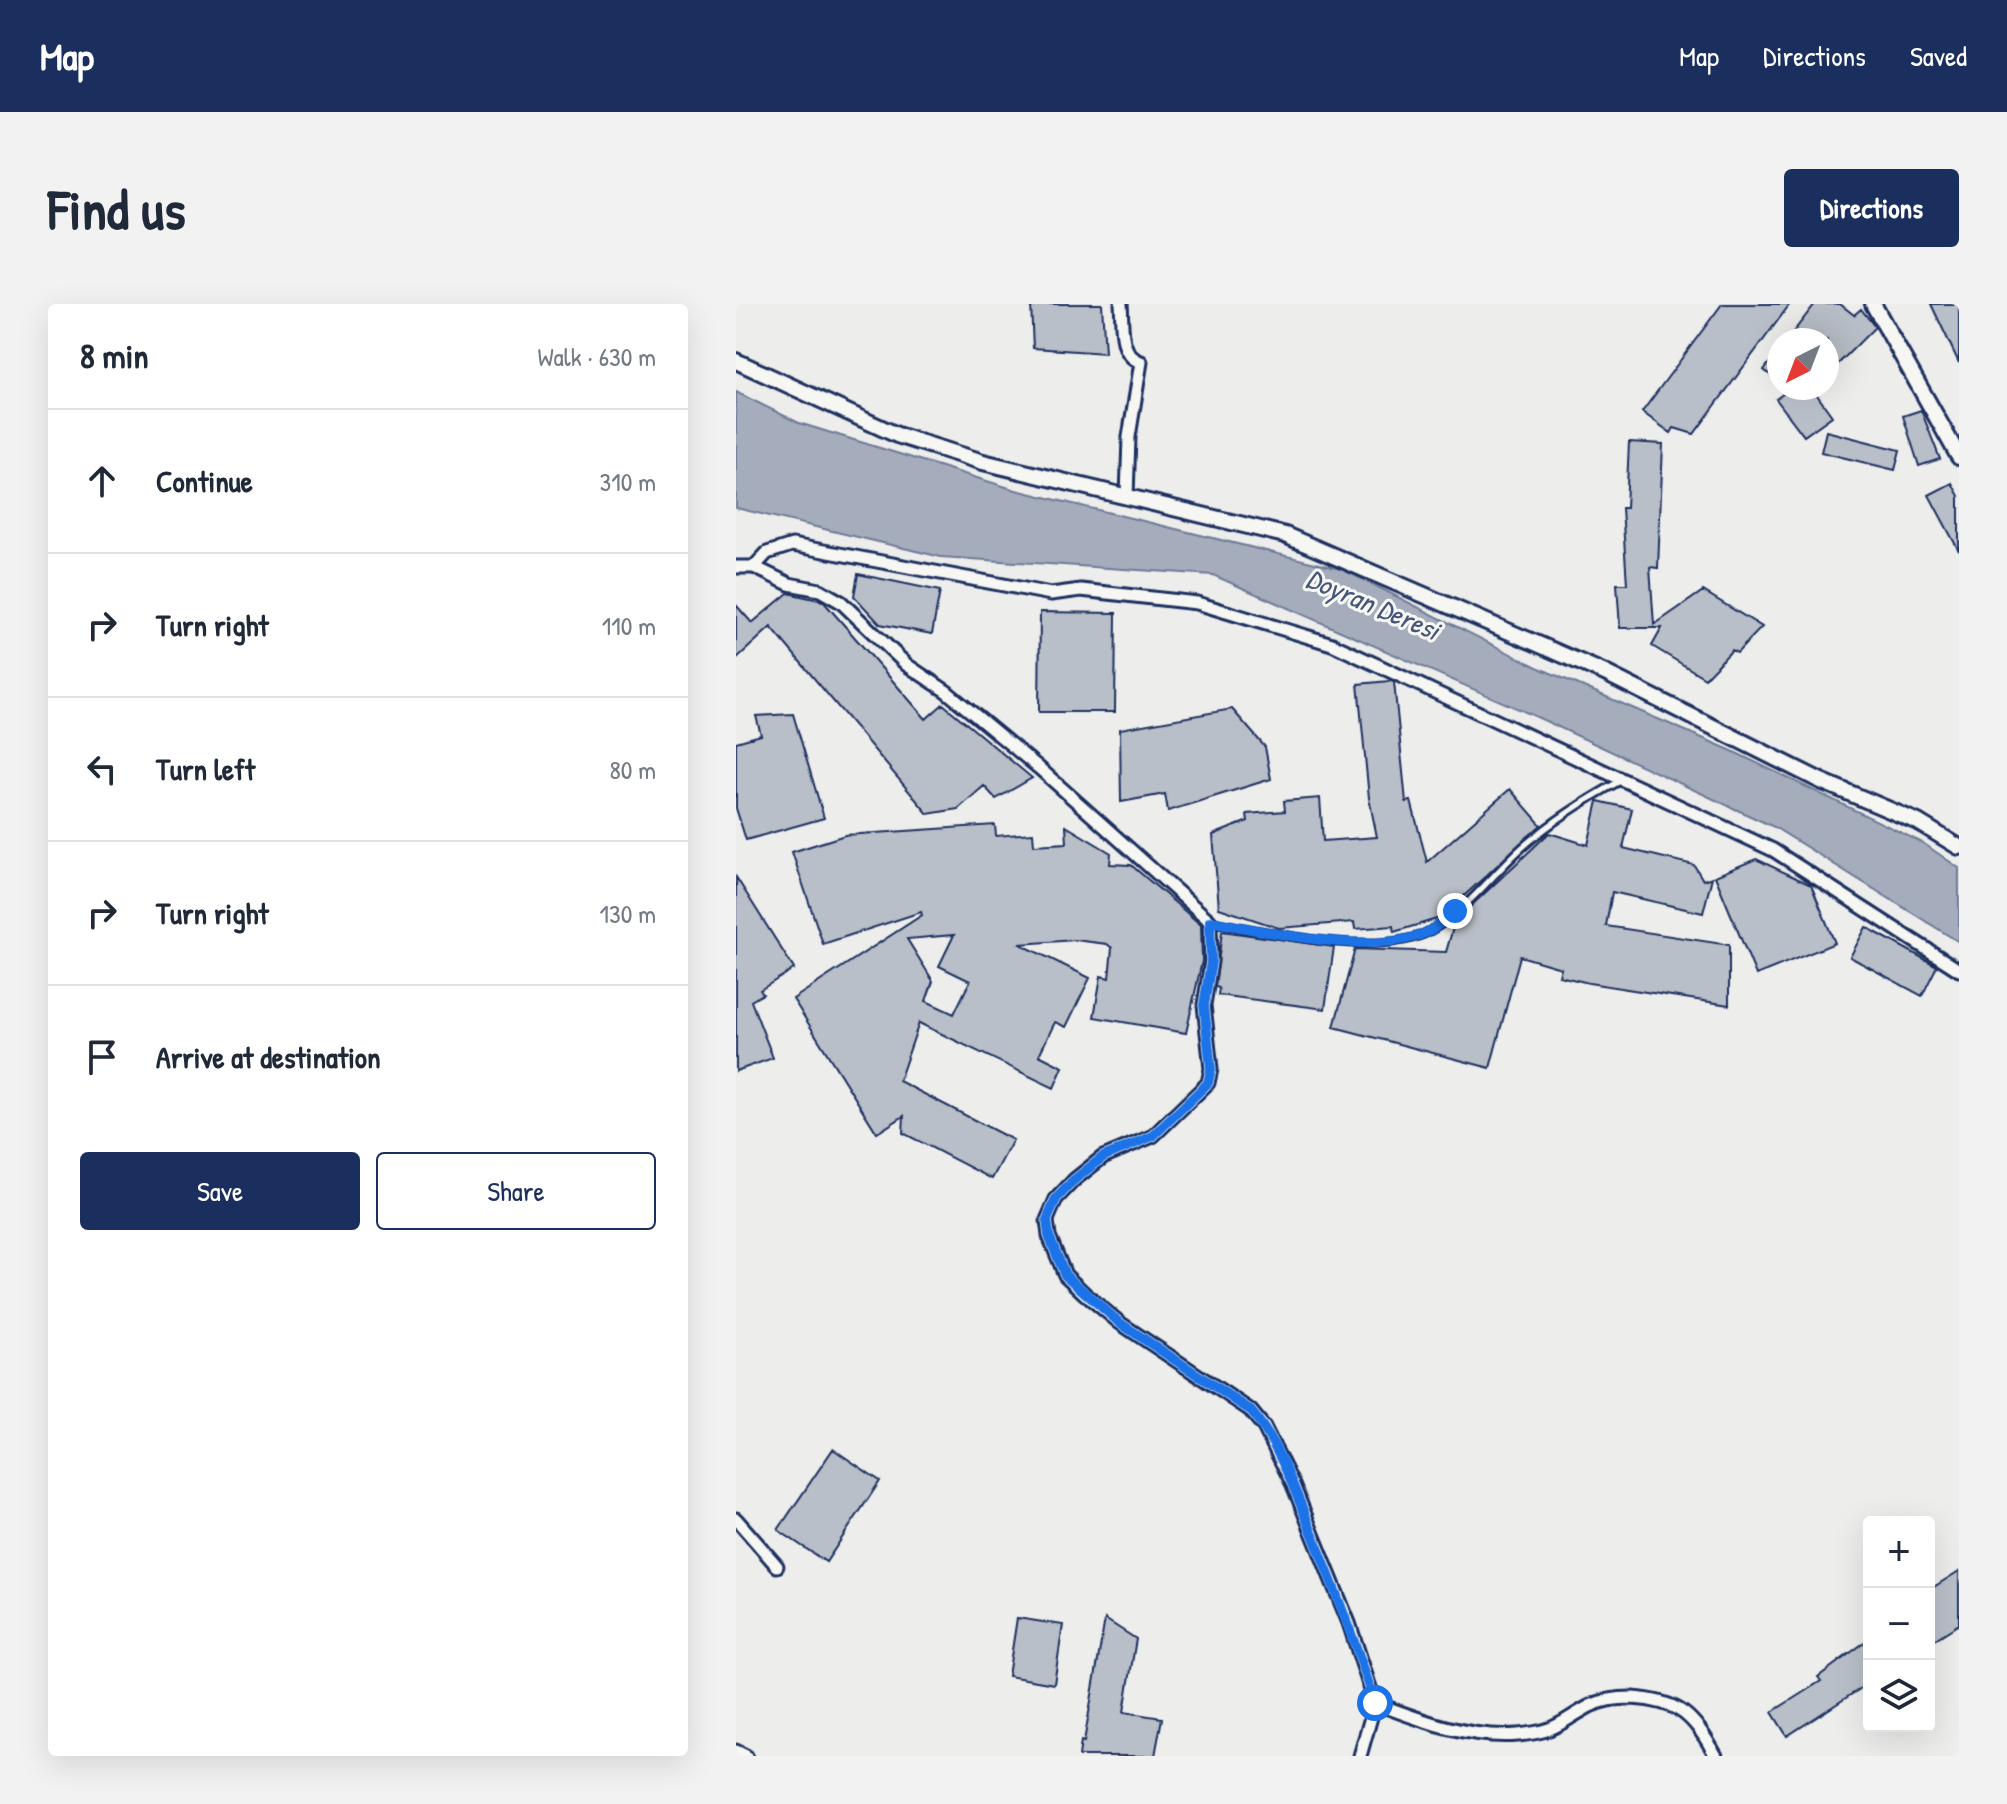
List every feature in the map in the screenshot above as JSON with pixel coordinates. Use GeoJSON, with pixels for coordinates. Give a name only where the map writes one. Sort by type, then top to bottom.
{"type":"FeatureCollection","features":[{"type":"Feature","properties":{"kind":"street"},"geometry":{"type":"LineString","coordinates":[[1121,304],[1126,350],[1133,360],[1141,362],[1129,437],[1127,497]]}},
{"type":"Feature","properties":{"kind":"street"},"geometry":{"type":"LineString","coordinates":[[1873,304],[1959,457]]}},
{"type":"Feature","properties":{"kind":"street"},"geometry":{"type":"LineString","coordinates":[[736,361],[897,435],[983,462],[1285,535],[1368,567],[1605,673],[1821,781],[1918,822],[1959,847]]}},
{"type":"Feature","properties":{"kind":"street"},"geometry":{"type":"LineString","coordinates":[[754,567],[767,553],[792,545],[1051,594],[1081,590],[1197,603],[1332,644],[1773,850],[1959,970]]}},
{"type":"Feature","properties":{"kind":"street"},"geometry":{"type":"LineString","coordinates":[[736,567],[754,567],[789,584],[820,590],[841,602],[907,665],[946,691],[1039,768],[1120,844],[1210,921],[1211,962],[1204,1005],[1211,1069],[1208,1083],[1153,1136],[1103,1157],[1074,1180],[1056,1199],[1047,1220],[1049,1236],[1065,1275],[1085,1294],[1120,1323],[1250,1410],[1264,1427],[1293,1485],[1349,1623],[1375,1703],[1360,1756]]}},
{"type":"Feature","properties":{"kind":"street"},"geometry":{"type":"LineString","coordinates":[[736,1519],[777,1566]]}},
{"type":"Feature","properties":{"kind":"street"},"geometry":{"type":"LineString","coordinates":[[1375,1703],[1424,1722],[1461,1730],[1513,1735],[1553,1730],[1592,1705],[1620,1698],[1662,1700],[1691,1718],[1716,1756]]}},
{"type":"Feature","properties":{"kind":"street"},"geometry":{"type":"LineString","coordinates":[[736,1751],[746,1756]]}},
{"type":"Feature","properties":{"kind":"lane"},"geometry":{"type":"LineString","coordinates":[[1210,921],[1300,938],[1351,942],[1408,939],[1430,931],[1525,845],[1577,804],[1623,780]]}},
{"type":"Feature","properties":{"kind":"water","name":"Doyran Deresi"},"geometry":{"type":"Polygon","coordinates":[[[736,392],[799,423],[1016,490],[1344,570],[1537,667],[1730,750],[1923,843],[1959,868],[1959,942],[1774,827],[1539,718],[1213,575],[941,557],[736,508],[736,392]]]}},
{"type":"Feature","properties":{"kind":"building"},"geometry":{"type":"Polygon","coordinates":[[[1031,304],[1102,304],[1105,353],[1033,348],[1031,304]]]}},
{"type":"Feature","properties":{"kind":"building"},"geometry":{"type":"Polygon","coordinates":[[[1722,304],[1790,304],[1772,328],[1767,328],[1767,335],[1694,434],[1674,428],[1671,433],[1642,412],[1722,304]]]}},
{"type":"Feature","properties":{"kind":"building"},"geometry":{"type":"Polygon","coordinates":[[[1815,304],[1840,304],[1854,315],[1861,309],[1875,327],[1839,363],[1839,328],[1796,328],[1815,304]]]}},
{"type":"Feature","properties":{"kind":"building"},"geometry":{"type":"Polygon","coordinates":[[[1931,304],[1959,304],[1959,363],[1931,304]]]}},
{"type":"Feature","properties":{"kind":"building"},"geometry":{"type":"Polygon","coordinates":[[[1777,400],[1821,400],[1832,416],[1804,436],[1777,400]]]}},
{"type":"Feature","properties":{"kind":"building"},"geometry":{"type":"Polygon","coordinates":[[[1921,410],[1940,459],[1919,466],[1903,416],[1921,410]]]}},
{"type":"Feature","properties":{"kind":"building"},"geometry":{"type":"Polygon","coordinates":[[[1826,431],[1900,450],[1895,470],[1821,452],[1826,431]]]}},
{"type":"Feature","properties":{"kind":"building"},"geometry":{"type":"Polygon","coordinates":[[[1629,442],[1663,444],[1658,568],[1650,567],[1654,625],[1703,591],[1762,627],[1737,653],[1732,650],[1705,678],[1652,646],[1662,628],[1620,628],[1617,584],[1627,584],[1622,508],[1626,508],[1629,442]]]}},
{"type":"Feature","properties":{"kind":"building"},"geometry":{"type":"Polygon","coordinates":[[[1952,483],[1959,496],[1959,551],[1929,495],[1952,483]]]}},
{"type":"Feature","properties":{"kind":"building"},"geometry":{"type":"Polygon","coordinates":[[[858,574],[940,591],[932,634],[880,624],[854,596],[858,574]]]}},
{"type":"Feature","properties":{"kind":"building"},"geometry":{"type":"Polygon","coordinates":[[[788,593],[823,601],[926,719],[943,704],[1032,778],[996,799],[984,786],[958,809],[928,814],[771,627],[736,659],[736,605],[752,623],[788,593]]]}},
{"type":"Feature","properties":{"kind":"building"},"geometry":{"type":"Polygon","coordinates":[[[1040,612],[1116,613],[1115,712],[1039,712],[1040,612]]]}},
{"type":"Feature","properties":{"kind":"building"},"geometry":{"type":"Polygon","coordinates":[[[1394,682],[1406,802],[1411,801],[1427,862],[1510,789],[1541,825],[1440,918],[1394,932],[1393,926],[1355,929],[1354,922],[1279,928],[1219,908],[1213,835],[1248,821],[1247,814],[1285,811],[1284,801],[1320,798],[1323,841],[1377,837],[1369,798],[1358,684],[1394,682]]]}},
{"type":"Feature","properties":{"kind":"building"},"geometry":{"type":"Polygon","coordinates":[[[1232,709],[1265,747],[1271,779],[1168,811],[1165,794],[1121,802],[1120,729],[1232,709]]]}},
{"type":"Feature","properties":{"kind":"building"},"geometry":{"type":"Polygon","coordinates":[[[793,714],[824,818],[746,840],[736,808],[736,742],[761,735],[756,716],[793,714]]]}},
{"type":"Feature","properties":{"kind":"building"},"geometry":{"type":"Polygon","coordinates":[[[1598,801],[1632,809],[1623,848],[1694,865],[1703,880],[1712,877],[1703,913],[1612,892],[1606,926],[1729,945],[1729,1005],[1559,976],[1561,968],[1520,956],[1490,1068],[1334,1027],[1355,949],[1446,952],[1455,921],[1549,833],[1588,845],[1598,801]]]}},
{"type":"Feature","properties":{"kind":"building"},"geometry":{"type":"Polygon","coordinates":[[[995,825],[996,836],[1033,833],[1034,845],[1067,843],[1066,826],[1111,853],[1110,864],[1131,865],[1201,925],[1202,961],[1186,1033],[1094,1017],[1101,976],[1109,978],[1112,948],[1107,944],[1075,940],[1020,944],[1090,978],[1066,1027],[1055,1022],[1039,1055],[1063,1067],[1054,1088],[919,1023],[899,1081],[1013,1140],[992,1179],[903,1133],[904,1116],[877,1133],[793,999],[922,915],[921,912],[823,944],[792,852],[845,835],[995,825]],[[954,935],[907,939],[933,981],[926,1001],[954,1014],[970,981],[939,966],[954,935]]]}},
{"type":"Feature","properties":{"kind":"building"},"geometry":{"type":"Polygon","coordinates":[[[1756,859],[1811,885],[1835,943],[1756,975],[1715,876],[1756,859]]]}},
{"type":"Feature","properties":{"kind":"building"},"geometry":{"type":"Polygon","coordinates":[[[736,877],[794,969],[760,990],[763,994],[751,1001],[773,1058],[736,1071],[736,877]]]}},
{"type":"Feature","properties":{"kind":"building"},"geometry":{"type":"Polygon","coordinates":[[[1866,927],[1937,966],[1922,996],[1850,957],[1866,927]]]}},
{"type":"Feature","properties":{"kind":"building"},"geometry":{"type":"Polygon","coordinates":[[[1222,931],[1334,947],[1325,1009],[1218,995],[1219,988],[1215,987],[1222,931]]]}},
{"type":"Feature","properties":{"kind":"building"},"geometry":{"type":"Polygon","coordinates":[[[833,1449],[880,1481],[826,1562],[778,1530],[833,1449]]]}},
{"type":"Feature","properties":{"kind":"building"},"geometry":{"type":"Polygon","coordinates":[[[1959,1571],[1959,1624],[1935,1639],[1935,1588],[1959,1571]]]}},
{"type":"Feature","properties":{"kind":"building"},"geometry":{"type":"Polygon","coordinates":[[[1017,1618],[1063,1625],[1054,1684],[1008,1676],[1017,1618]]]}},
{"type":"Feature","properties":{"kind":"building"},"geometry":{"type":"Polygon","coordinates":[[[1105,1619],[1136,1639],[1124,1712],[1162,1718],[1155,1756],[1079,1756],[1105,1619]]]}},
{"type":"Feature","properties":{"kind":"building"},"geometry":{"type":"Polygon","coordinates":[[[1863,1643],[1863,1687],[1787,1736],[1772,1712],[1821,1681],[1818,1677],[1863,1643]]]}},
{"type":"Feature","properties":{"kind":"route"},"geometry":{"type":"LineString","coordinates":[[1375,1703],[1349,1623],[1293,1485],[1264,1427],[1250,1410],[1120,1323],[1065,1275],[1049,1236],[1047,1220],[1056,1199],[1074,1180],[1103,1157],[1153,1136],[1198,1097],[1208,1083],[1211,1069],[1204,1005],[1211,962],[1210,921],[1300,938],[1351,942],[1408,939],[1430,931],[1455,911]]}}]}
